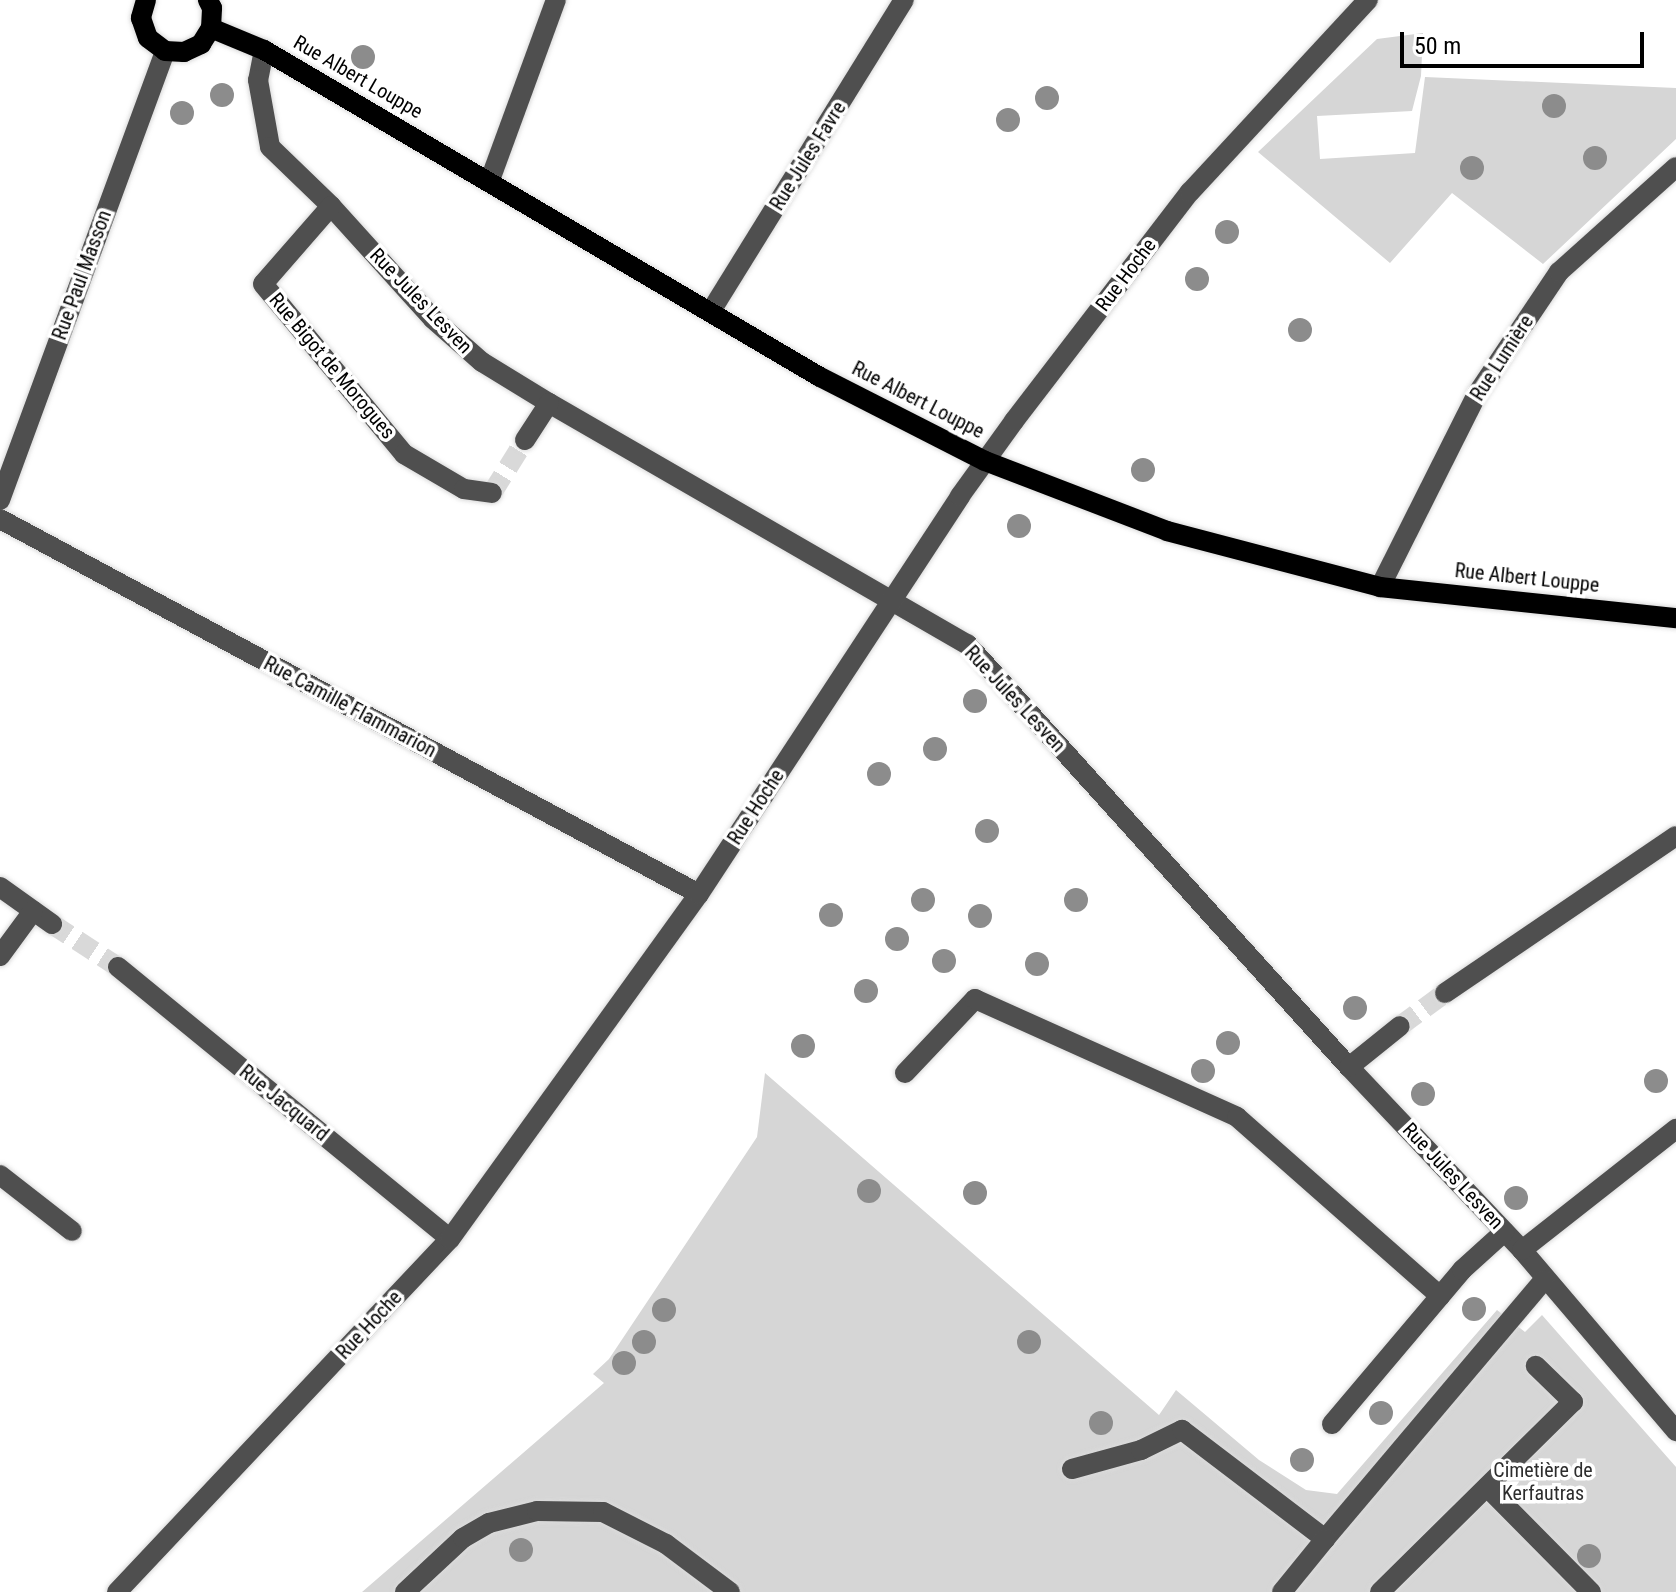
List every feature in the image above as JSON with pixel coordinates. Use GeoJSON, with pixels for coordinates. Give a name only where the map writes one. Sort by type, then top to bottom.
{"type":"FeatureCollection","features":[{"type":"Feature","properties":{"kind":"main road"},"geometry":{"type":"LineString","coordinates":[[146,0],[141,18],[148,38],[165,51],[184,52],[201,44],[211,28],[212,8],[208,0]]}},
{"type":"Feature","properties":{"kind":"main road","name":"Rue Albert Louppe"},"geometry":{"type":"LineString","coordinates":[[211,28],[264,50],[490,180],[820,377],[985,461],[1167,531],[1380,587],[1676,618]]}},
{"type":"Feature","properties":{"kind":"street"},"geometry":{"type":"LineString","coordinates":[[490,180],[556,0]]}},
{"type":"Feature","properties":{"kind":"street","name":"Rue Jules Favre"},"geometry":{"type":"LineString","coordinates":[[711,311],[904,0]]}},
{"type":"Feature","properties":{"kind":"street","name":"Rue Hoche"},"geometry":{"type":"LineString","coordinates":[[117,1592],[450,1239],[699,894],[985,461],[1190,192],[1368,0]]}},
{"type":"Feature","properties":{"kind":"street","name":"Rue Jules Lesven"},"geometry":{"type":"LineString","coordinates":[[264,50],[258,80],[270,147],[331,206],[433,319],[482,362],[549,403],[893,598],[967,644],[1349,1067],[1522,1250],[1544,1280],[1676,1431]]}},
{"type":"Feature","properties":{"kind":"street","name":"Rue Paul Masson"},"geometry":{"type":"LineString","coordinates":[[0,500],[165,51]]}},
{"type":"Feature","properties":{"kind":"street","name":"Rue Lumière"},"geometry":{"type":"LineString","coordinates":[[1380,587],[1477,394],[1559,272],[1676,167]]}},
{"type":"Feature","properties":{"kind":"street","name":"Rue Bigot de Morogues"},"geometry":{"type":"LineString","coordinates":[[331,206],[263,284],[404,454],[464,489],[492,493]]}},
{"type":"Feature","properties":{"kind":"street"},"geometry":{"type":"LineString","coordinates":[[525,440],[549,403]]}},
{"type":"Feature","properties":{"kind":"street","name":"Rue Camille Flammarion"},"geometry":{"type":"LineString","coordinates":[[0,519],[699,894]]}},
{"type":"Feature","properties":{"kind":"street"},"geometry":{"type":"LineString","coordinates":[[1445,993],[1676,836]]}},
{"type":"Feature","properties":{"kind":"street"},"geometry":{"type":"LineString","coordinates":[[0,887],[52,924]]}},
{"type":"Feature","properties":{"kind":"street"},"geometry":{"type":"LineString","coordinates":[[0,956],[33,911]]}},
{"type":"Feature","properties":{"kind":"street","name":"Rue Jacquard"},"geometry":{"type":"LineString","coordinates":[[118,967],[450,1239]]}},
{"type":"Feature","properties":{"kind":"street"},"geometry":{"type":"LineString","coordinates":[[905,1073],[975,999],[1237,1117],[1440,1296]]}},
{"type":"Feature","properties":{"kind":"street"},"geometry":{"type":"LineString","coordinates":[[1349,1067],[1400,1026]]}},
{"type":"Feature","properties":{"kind":"street"},"geometry":{"type":"LineString","coordinates":[[1522,1250],[1676,1129]]}},
{"type":"Feature","properties":{"kind":"street"},"geometry":{"type":"LineString","coordinates":[[0,1175],[72,1231]]}},
{"type":"Feature","properties":{"kind":"street"},"geometry":{"type":"LineString","coordinates":[[1332,1424],[1440,1296],[1504,1232]]}},
{"type":"Feature","properties":{"kind":"street"},"geometry":{"type":"LineString","coordinates":[[1282,1592],[1544,1280]]}},
{"type":"Feature","properties":{"kind":"street"},"geometry":{"type":"LineString","coordinates":[[1380,1592],[1573,1402],[1536,1366]]}},
{"type":"Feature","properties":{"kind":"street"},"geometry":{"type":"LineString","coordinates":[[1072,1469],[1141,1450],[1182,1430],[1325,1539]]}},
{"type":"Feature","properties":{"kind":"street"},"geometry":{"type":"LineString","coordinates":[[1487,1487],[1591,1592]]}},
{"type":"Feature","properties":{"kind":"street"},"geometry":{"type":"LineString","coordinates":[[405,1592],[463,1538],[489,1523],[537,1511],[603,1512],[666,1544],[730,1592]]}},
{"type":"Feature","properties":{"kind":"green space"},"geometry":{"type":"Polygon","coordinates":[[[1423,33],[1421,76],[1412,111],[1317,116],[1320,159],[1415,153],[1425,77],[1676,88],[1676,139],[1543,264],[1452,193],[1390,263],[1258,152],[1377,39],[1423,33]]]}},
{"type":"Feature","properties":{"kind":"green space","name":"Cimetière de Kerfautras"},"geometry":{"type":"Polygon","coordinates":[[[765,1073],[1159,1415],[1176,1390],[1259,1460],[1306,1490],[1337,1494],[1497,1310],[1525,1332],[1542,1315],[1676,1467],[1676,1592],[362,1592],[604,1383],[593,1374],[609,1359],[757,1137],[765,1073]]]}},
{"type":"Feature","properties":{"kind":"tunnel"},"geometry":{"type":"LineString","coordinates":[[492,493],[525,440]]}},
{"type":"Feature","properties":{"kind":"tunnel"},"geometry":{"type":"LineString","coordinates":[[52,924],[118,967]]}},
{"type":"Feature","properties":{"kind":"tunnel"},"geometry":{"type":"LineString","coordinates":[[1400,1026],[1445,993]]}}]}
